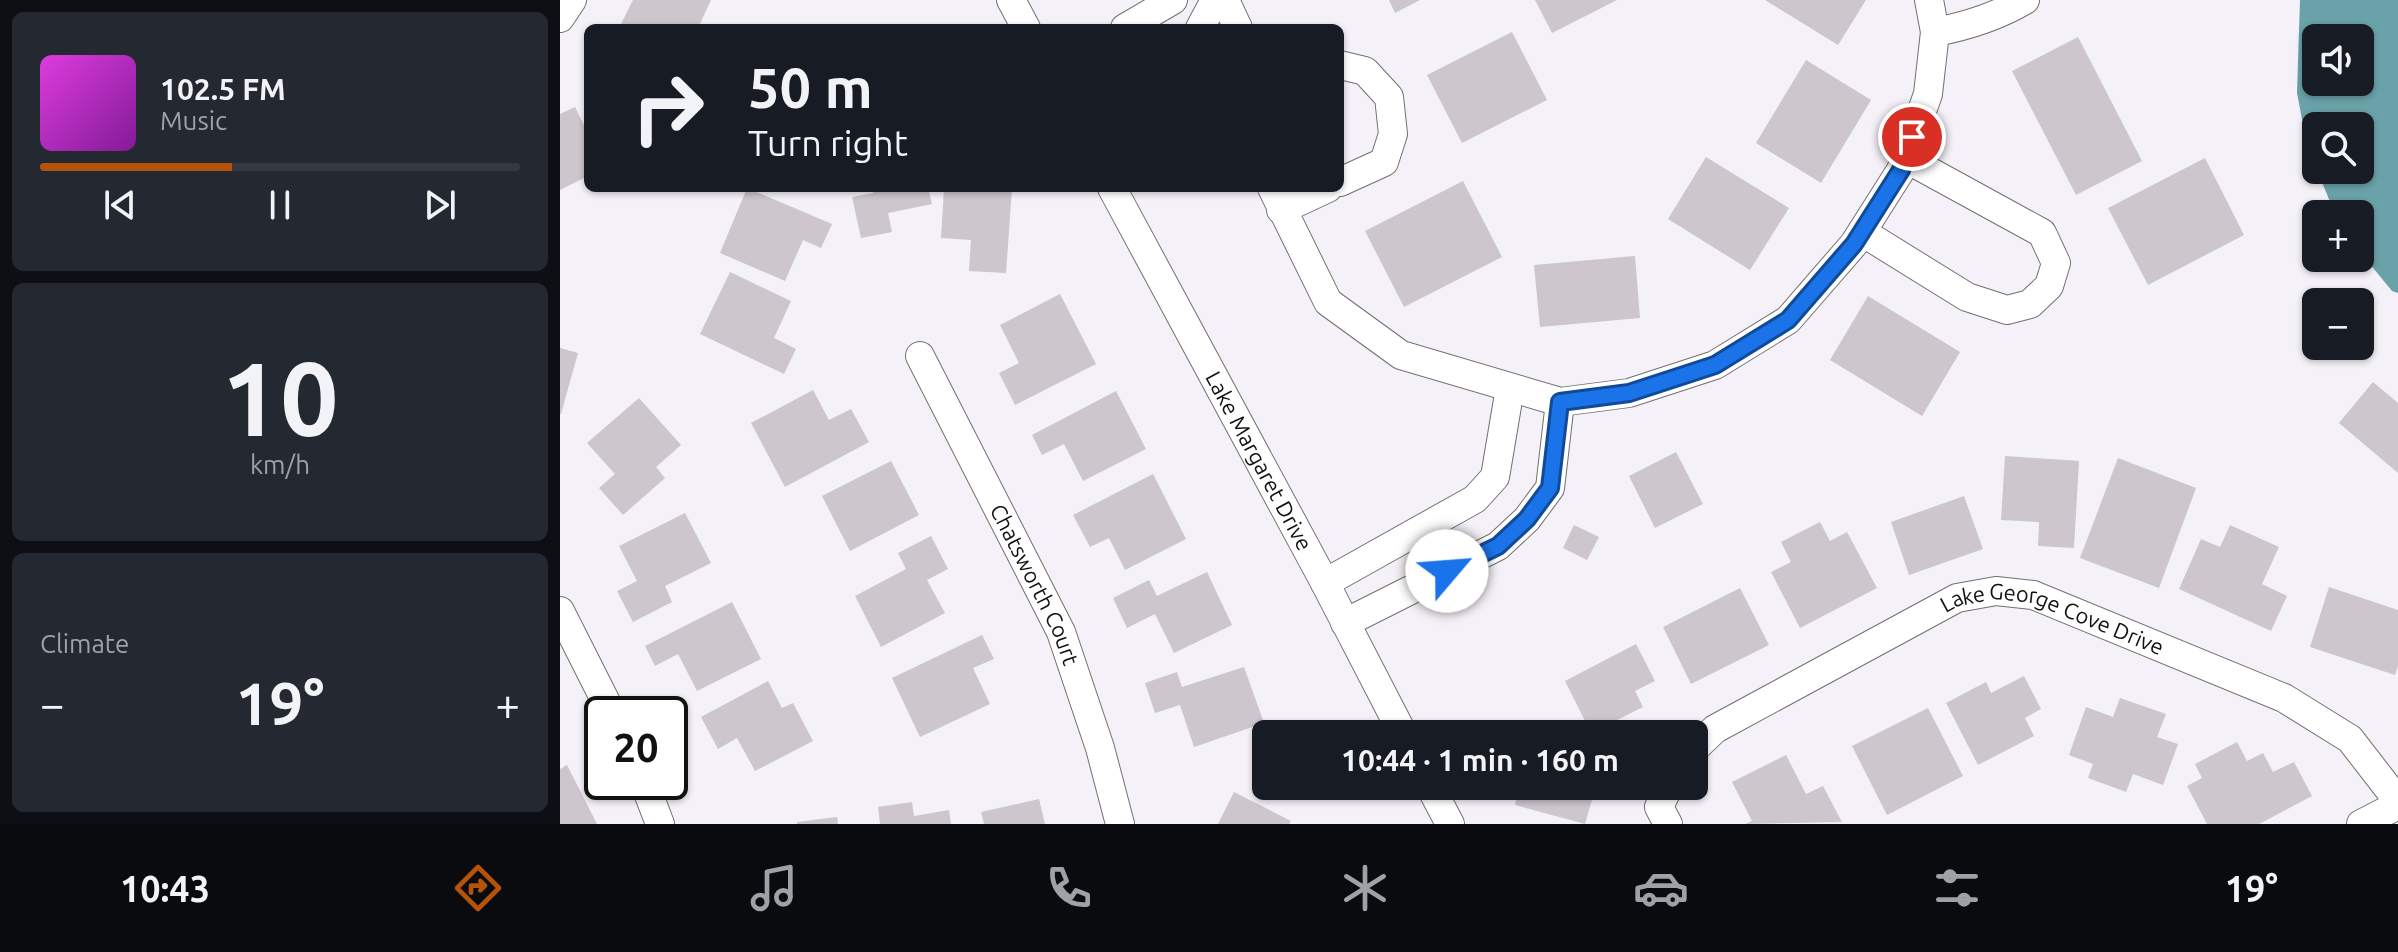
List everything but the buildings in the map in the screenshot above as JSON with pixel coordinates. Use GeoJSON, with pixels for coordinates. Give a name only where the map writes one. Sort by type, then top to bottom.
{"type":"FeatureCollection","features":[{"type":"Feature","properties":{"kind":"street"},"geometry":{"type":"LineString","coordinates":[[560,18],[572,0]]}},
{"type":"Feature","properties":{"kind":"street"},"geometry":{"type":"LineString","coordinates":[[1011,0],[1024,24]]}},
{"type":"Feature","properties":{"kind":"street"},"geometry":{"type":"LineString","coordinates":[[1132,24],[1173,0]]}},
{"type":"Feature","properties":{"kind":"street"},"geometry":{"type":"LineString","coordinates":[[1202,24],[1215,0]]}},
{"type":"Feature","properties":{"kind":"street"},"geometry":{"type":"LineString","coordinates":[[1225,0],[1236,24]]}},
{"type":"Feature","properties":{"kind":"street"},"geometry":{"type":"LineString","coordinates":[[1309,192],[1277,199],[1328,302],[1401,355],[1560,402],[1629,393],[1715,365],[1788,320],[1862,232],[1901,170],[1928,94],[1935,32],[1929,0]]}},
{"type":"Feature","properties":{"kind":"street"},"geometry":{"type":"LineString","coordinates":[[1935,32],[1970,26],[2025,0]]}},
{"type":"Feature","properties":{"kind":"street"},"geometry":{"type":"LineString","coordinates":[[1344,66],[1365,71],[1389,97],[1393,134],[1384,162],[1344,180]]}},
{"type":"Feature","properties":{"kind":"street"},"geometry":{"type":"LineString","coordinates":[[1862,232],[1967,297],[2007,310],[2030,304],[2049,286],[2056,263],[2042,233],[1905,158]]}},
{"type":"Feature","properties":{"kind":"street","name":"Lake Margaret Drive"},"geometry":{"type":"LineString","coordinates":[[1114,192],[1396,720]]}},
{"type":"Feature","properties":{"kind":"street","name":"Chatsworth Court"},"geometry":{"type":"LineString","coordinates":[[920,356],[1061,632],[1100,748],[1120,824]]}},
{"type":"Feature","properties":{"kind":"street"},"geometry":{"type":"LineString","coordinates":[[1325,583],[1475,499],[1495,477],[1510,388]]}},
{"type":"Feature","properties":{"kind":"street"},"geometry":{"type":"LineString","coordinates":[[1345,623],[1498,546],[1527,519],[1550,488],[1560,402]]}},
{"type":"Feature","properties":{"kind":"street","name":"Lake George Cove Drive"},"geometry":{"type":"LineString","coordinates":[[1708,736],[1715,729],[1957,598],[1996,591],[2033,595],[2284,698],[2350,739],[2398,803],[2361,824]]}},
{"type":"Feature","properties":{"kind":"street"},"geometry":{"type":"LineString","coordinates":[[560,611],[603,696]]}},
{"type":"Feature","properties":{"kind":"street"},"geometry":{"type":"LineString","coordinates":[[651,800],[660,824]]}},
{"type":"Feature","properties":{"kind":"street"},"geometry":{"type":"LineString","coordinates":[[1437,800],[1450,824]]}},
{"type":"Feature","properties":{"kind":"street"},"geometry":{"type":"LineString","coordinates":[[1662,800],[1659,807],[1668,824]]}},
{"type":"Feature","properties":{"kind":"water"},"geometry":{"type":"Polygon","coordinates":[[[2300,0],[2398,0],[2398,293],[2392,291],[2374,269],[2374,200],[2329,200],[2323,184],[2374,184],[2374,112],[2302,112],[2302,120],[2297,93],[2300,0]]]}},
{"type":"Feature","properties":{"kind":"route"},"geometry":{"type":"LineString","coordinates":[[1447,571],[1498,546],[1527,519],[1550,488],[1560,402],[1629,393],[1715,365],[1788,320],[1854,244],[1901,170],[1912,137]]}}]}
